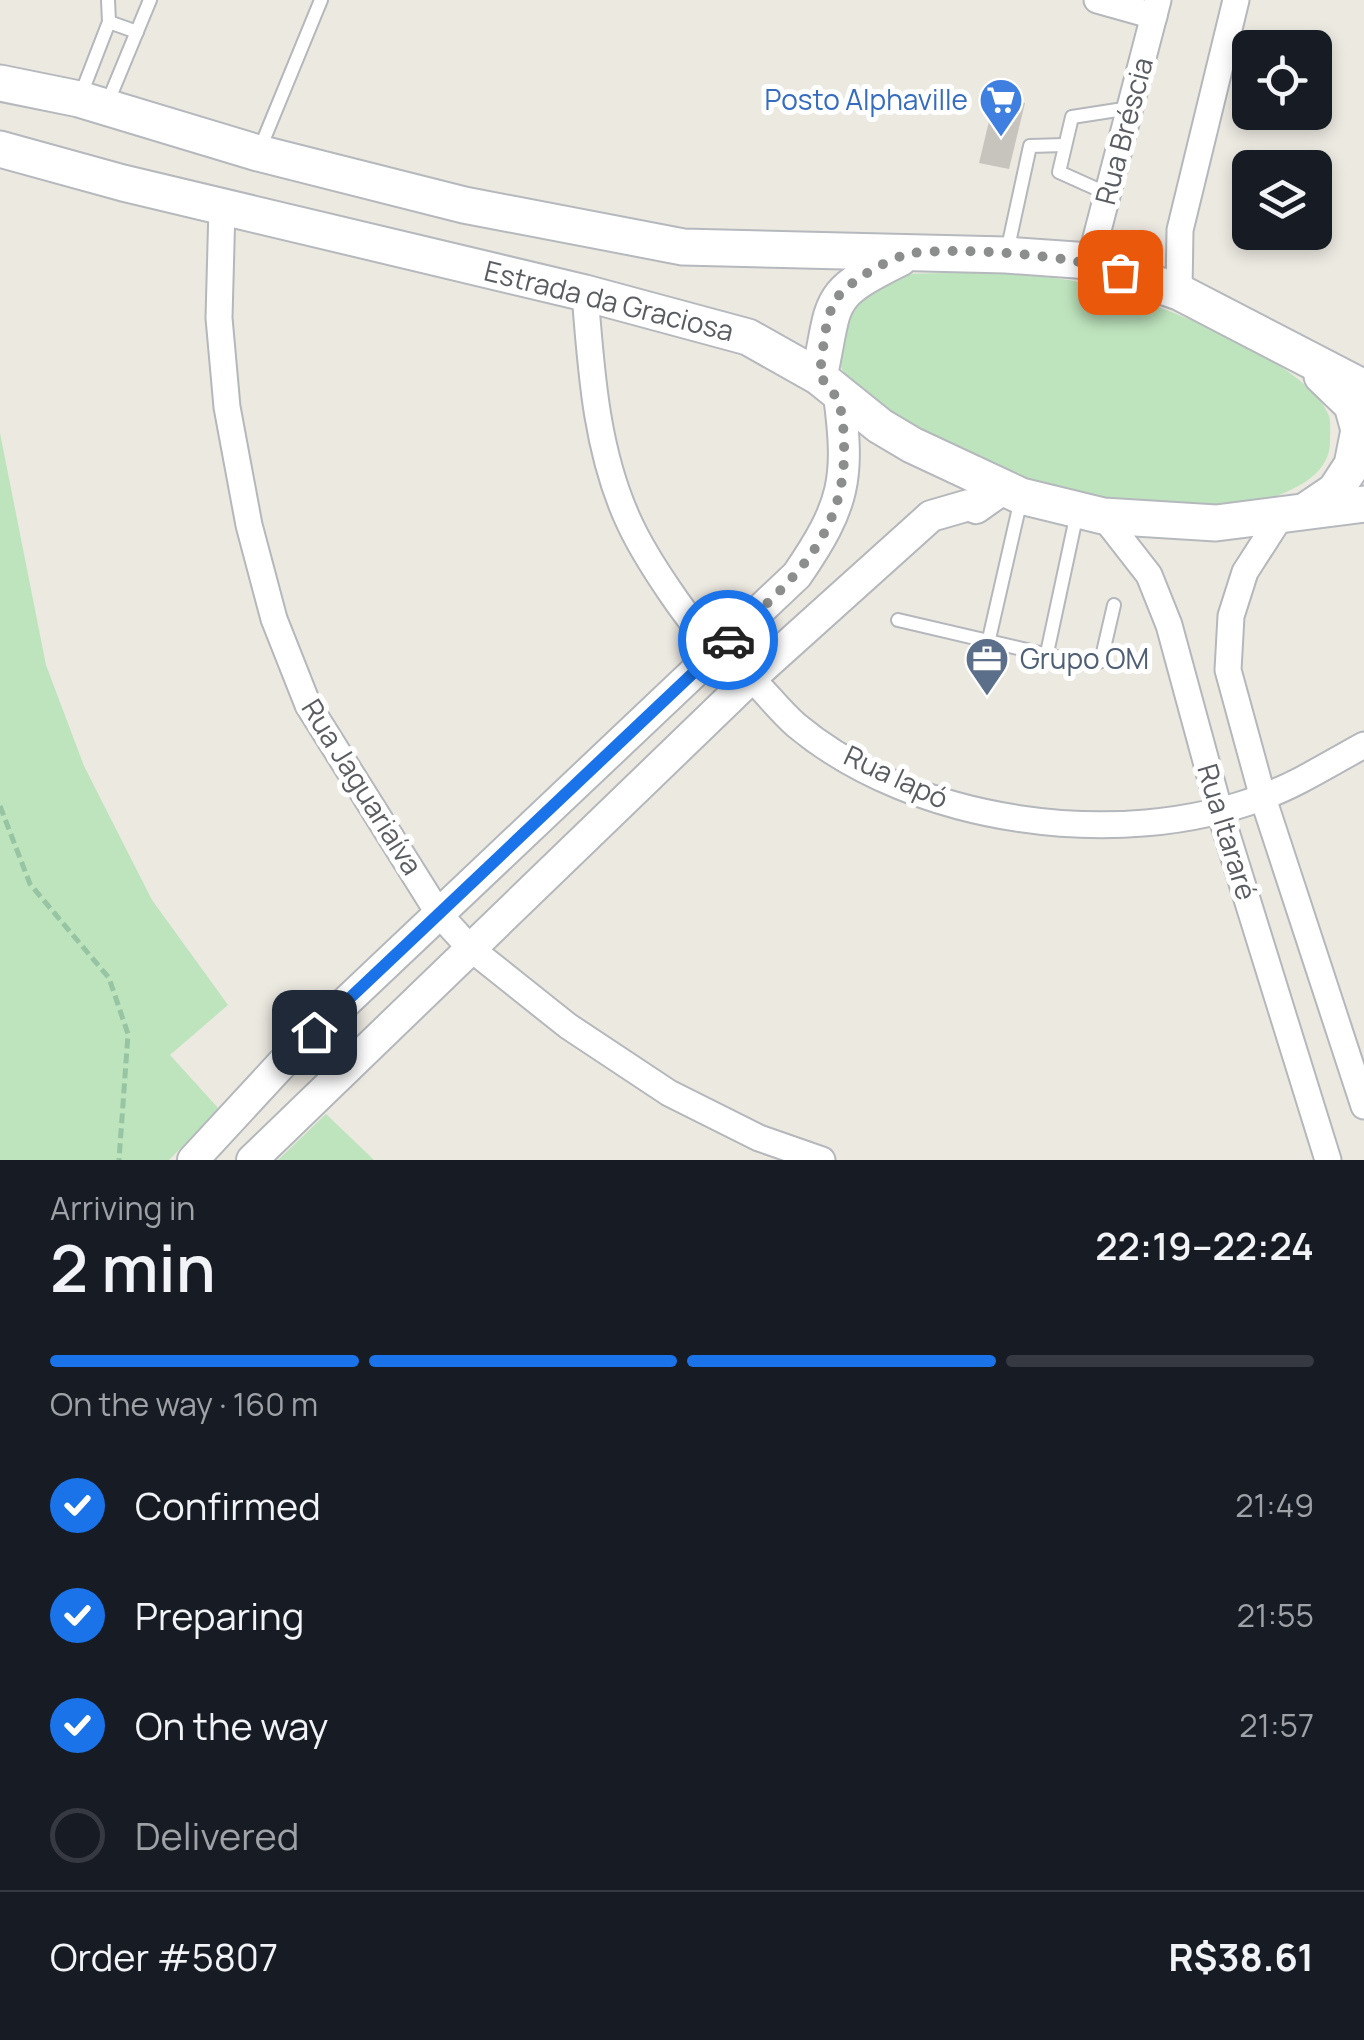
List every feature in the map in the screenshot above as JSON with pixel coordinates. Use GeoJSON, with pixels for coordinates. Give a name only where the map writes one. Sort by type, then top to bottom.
{"type":"FeatureCollection","features":[{"type":"Feature","properties":{"kind":"main road"},"geometry":{"type":"LineString","coordinates":[[0,83],[92,103],[258,153],[464,205],[682,248],[1006,254],[1090,262],[1179,292],[1364,388]]}},
{"type":"Feature","properties":{"kind":"main road","name":"Estrada da Graciosa"},"geometry":{"type":"LineString","coordinates":[[0,149],[748,337],[829,386],[912,445],[1012,493],[1090,513],[1216,524],[1364,504]]}},
{"type":"Feature","properties":{"kind":"main road"},"geometry":{"type":"LineString","coordinates":[[829,386],[836,300],[855,280],[910,253]]}},
{"type":"Feature","properties":{"kind":"main road"},"geometry":{"type":"LineString","coordinates":[[1291,515],[1335,491],[1352,465],[1358,430],[1352,405],[1297,354]]}},
{"type":"Feature","properties":{"kind":"street"},"geometry":{"type":"LineString","coordinates":[[1098,0],[1156,8]]}},
{"type":"Feature","properties":{"kind":"street"},"geometry":{"type":"LineString","coordinates":[[1179,292],[1180,230],[1236,0]]}},
{"type":"Feature","properties":{"kind":"street","name":"Rua Bréscia"},"geometry":{"type":"LineString","coordinates":[[1090,262],[1156,8]]}},
{"type":"Feature","properties":{"kind":"street","name":"Rua Jaguariaíva"},"geometry":{"type":"LineString","coordinates":[[222,207],[218,318],[227,407],[248,525],[274,619],[308,704],[439,914],[470,948],[568,1026],[669,1093],[759,1138],[822,1160]]}},
{"type":"Feature","properties":{"kind":"street","name":"Rua Iapó"},"geometry":{"type":"LineString","coordinates":[[585,293],[592,377],[604,449],[629,522],[672,591],[716,650],[797,726],[868,771],[970,810],[1066,826],[1166,820],[1262,798],[1364,745]]}},
{"type":"Feature","properties":{"kind":"street"},"geometry":{"type":"LineString","coordinates":[[193,1160],[290,1055],[798,575],[829,529],[846,479],[829,386]]}},
{"type":"Feature","properties":{"kind":"street"},"geometry":{"type":"LineString","coordinates":[[252,1160],[750,678],[931,516],[969,505],[976,508],[1012,493]]}},
{"type":"Feature","properties":{"kind":"street","name":"Rua Itararé"},"geometry":{"type":"LineString","coordinates":[[1090,513],[1149,575],[1158,594],[1219,809],[1328,1160]]}},
{"type":"Feature","properties":{"kind":"street","name":"Rua Itararé"},"geometry":{"type":"LineString","coordinates":[[1291,515],[1245,572],[1231,616],[1228,670],[1262,798],[1364,1106]]}},
{"type":"Feature","properties":{"kind":"lane"},"geometry":{"type":"LineString","coordinates":[[92,103],[109,22],[108,0]]}},
{"type":"Feature","properties":{"kind":"lane"},"geometry":{"type":"LineString","coordinates":[[92,103],[137,32],[150,0]]}},
{"type":"Feature","properties":{"kind":"lane"},"geometry":{"type":"LineString","coordinates":[[258,153],[321,0]]}},
{"type":"Feature","properties":{"kind":"lane"},"geometry":{"type":"LineString","coordinates":[[109,22],[137,32]]}},
{"type":"Feature","properties":{"kind":"lane"},"geometry":{"type":"LineString","coordinates":[[1108,194],[1060,172],[1072,117],[1130,108]]}},
{"type":"Feature","properties":{"kind":"lane"},"geometry":{"type":"LineString","coordinates":[[1006,254],[1030,146],[1066,145]]}},
{"type":"Feature","properties":{"kind":"lane"},"geometry":{"type":"LineString","coordinates":[[989,639],[1012,493]]}},
{"type":"Feature","properties":{"kind":"lane"},"geometry":{"type":"LineString","coordinates":[[1047,653],[1090,513]]}},
{"type":"Feature","properties":{"kind":"lane"},"geometry":{"type":"LineString","coordinates":[[898,620],[1090,664],[1101,660],[1114,605]]}},
{"type":"Feature","properties":{"kind":"path"},"geometry":{"type":"LineString","coordinates":[[0,806],[30,884],[110,978],[128,1034],[119,1160]]}},
{"type":"Feature","properties":{"kind":"green space"},"geometry":{"type":"Polygon","coordinates":[[[990,272],[1063,279],[1113,291],[1183,316],[1258,353],[1315,394],[1329,416],[1326,460],[1312,477],[1293,489],[1254,502],[1168,504],[1081,494],[1008,472],[940,442],[877,405],[841,367],[835,342],[845,302],[900,274],[990,272]]]}},
{"type":"Feature","properties":{"kind":"green space"},"geometry":{"type":"Polygon","coordinates":[[[0,433],[46,665],[84,766],[152,900],[228,1005],[170,1055],[219,1109],[169,1160],[0,1160],[0,433]]]}},
{"type":"Feature","properties":{"kind":"green space"},"geometry":{"type":"Polygon","coordinates":[[[326,1114],[374,1160],[278,1160],[326,1114]]]}},
{"type":"Feature","properties":{"kind":"building","name":"Posto Alphaville"},"geometry":{"type":"Polygon","coordinates":[[[995,96],[1025,103],[1009,169],[979,163],[995,96]]]}},
{"type":"Feature","properties":{"kind":"way so far"},"geometry":{"type":"LineString","coordinates":[[728,640],[798,575],[829,529],[846,479],[844,434],[838,395],[819,376],[836,300],[855,280],[910,253],[1062,259],[1090,262],[1120,272]]}},
{"type":"Feature","properties":{"kind":"place","name":"Posto Alphaville"},"geometry":{"type":"Point","coordinates":[1001,138]}},
{"type":"Feature","properties":{"kind":"place","name":"Grupo OM"},"geometry":{"type":"Point","coordinates":[987,697]}},
{"type":"Feature","properties":{"kind":"route"},"geometry":{"type":"LineString","coordinates":[[314,1032],[728,640]]}}]}
